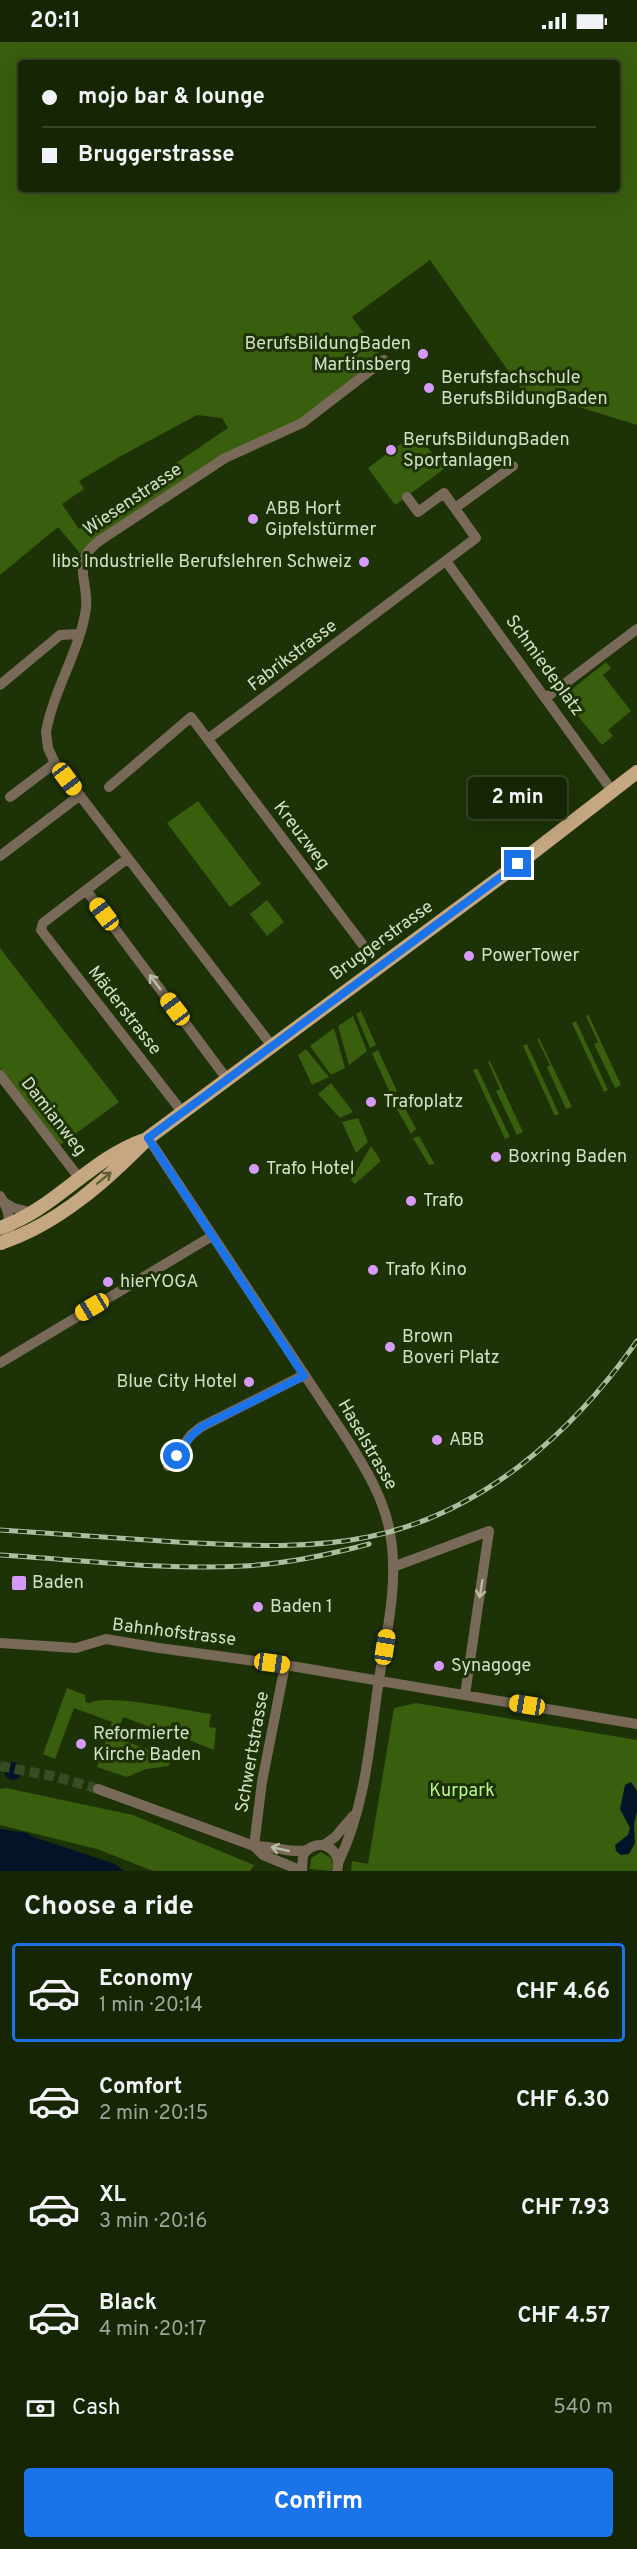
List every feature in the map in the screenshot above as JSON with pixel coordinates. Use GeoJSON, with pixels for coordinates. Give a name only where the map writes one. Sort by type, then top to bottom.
{"type":"FeatureCollection","features":[{"type":"Feature","properties":{"kind":"main road","name":"Bruggerstrasse"},"geometry":{"type":"LineString","coordinates":[[2,1244],[46,1222],[81,1197],[131,1156],[148,1138],[637,772]]}},
{"type":"Feature","properties":{"kind":"main road","name":"Bruggerstrasse"},"geometry":{"type":"LineString","coordinates":[[3,1223],[33,1213],[118,1150],[148,1138]]}},
{"type":"Feature","properties":{"kind":"street","name":"Wiesenstrasse"},"geometry":{"type":"LineString","coordinates":[[272,1046],[55,763],[48,748],[46,732],[86,606],[82,563],[87,552],[96,543],[225,458],[302,423],[384,360]]}},
{"type":"Feature","properties":{"kind":"street"},"geometry":{"type":"LineString","coordinates":[[407,497],[418,512],[444,493],[455,508],[513,466]]}},
{"type":"Feature","properties":{"kind":"street","name":"Fabrikstrasse"},"geometry":{"type":"LineString","coordinates":[[208,739],[476,538],[455,508]]}},
{"type":"Feature","properties":{"kind":"street","name":"Schmiedeplatz"},"geometry":{"type":"LineString","coordinates":[[446,561],[547,697],[613,792]]}},
{"type":"Feature","properties":{"kind":"street"},"geometry":{"type":"LineString","coordinates":[[547,697],[637,630]]}},
{"type":"Feature","properties":{"kind":"street"},"geometry":{"type":"LineString","coordinates":[[0,685],[60,635],[78,634]]}},
{"type":"Feature","properties":{"kind":"street"},"geometry":{"type":"LineString","coordinates":[[109,787],[191,717],[208,739]]}},
{"type":"Feature","properties":{"kind":"street","name":"Kreuzweg"},"geometry":{"type":"LineString","coordinates":[[208,739],[369,952]]}},
{"type":"Feature","properties":{"kind":"street"},"geometry":{"type":"LineString","coordinates":[[10,797],[55,763]]}},
{"type":"Feature","properties":{"kind":"street"},"geometry":{"type":"LineString","coordinates":[[0,856],[80,796]]}},
{"type":"Feature","properties":{"kind":"street"},"geometry":{"type":"LineString","coordinates":[[128,858],[86,890],[227,1079]]}},
{"type":"Feature","properties":{"kind":"street","name":"Mäderstrasse"},"geometry":{"type":"LineString","coordinates":[[86,890],[44,923],[41,928],[43,934],[183,1113]]}},
{"type":"Feature","properties":{"kind":"street","name":"Damianweg"},"geometry":{"type":"LineString","coordinates":[[0,1075],[80,1179]]}},
{"type":"Feature","properties":{"kind":"street","name":"Haselstrasse"},"geometry":{"type":"LineString","coordinates":[[148,1138],[349,1442],[375,1487],[389,1527],[393,1567],[391,1610],[362,1791],[350,1835],[338,1866]]}},
{"type":"Feature","properties":{"kind":"street"},"geometry":{"type":"LineString","coordinates":[[3,1200],[3,1223],[27,1233]]}},
{"type":"Feature","properties":{"kind":"street"},"geometry":{"type":"LineString","coordinates":[[3,1200],[14,1208],[33,1213]]}},
{"type":"Feature","properties":{"kind":"street","name":"Bruggerstrasse"},"geometry":{"type":"LineString","coordinates":[[2,1244],[3,1223]]}},
{"type":"Feature","properties":{"kind":"street"},"geometry":{"type":"LineString","coordinates":[[0,1363],[212,1236]]}},
{"type":"Feature","properties":{"kind":"street"},"geometry":{"type":"LineString","coordinates":[[168,1466],[191,1436],[201,1427],[304,1376]]}},
{"type":"Feature","properties":{"kind":"street"},"geometry":{"type":"LineString","coordinates":[[393,1567],[436,1553],[489,1531],[465,1695]]}},
{"type":"Feature","properties":{"kind":"street","name":"Bahnhofstrasse"},"geometry":{"type":"LineString","coordinates":[[0,1643],[75,1648],[106,1639],[285,1665],[637,1724]]}},
{"type":"Feature","properties":{"kind":"street","name":"Schwertstrasse"},"geometry":{"type":"LineString","coordinates":[[254,1846],[262,1782],[285,1665]]}},
{"type":"Feature","properties":{"kind":"street"},"geometry":{"type":"LineString","coordinates":[[98,1789],[254,1846],[267,1845],[293,1851],[306,1850]]}},
{"type":"Feature","properties":{"kind":"street","name":"Haselstrasse"},"geometry":{"type":"LineString","coordinates":[[324,1845],[335,1837],[354,1816]]}},
{"type":"Feature","properties":{"kind":"street"},"geometry":{"type":"LineString","coordinates":[[254,1846],[263,1855],[302,1871],[301,1860],[306,1850],[311,1846],[324,1845],[334,1851],[338,1866]]}},
{"type":"Feature","properties":{"kind":"green space"},"geometry":{"type":"Polygon","coordinates":[[[0,42],[637,42],[637,425],[521,389],[430,260],[352,317],[384,360],[315,414],[225,458],[84,558],[58,527],[0,575],[0,42]],[[197,415],[79,481],[84,489],[62,504],[79,529],[228,428],[222,418],[197,415]]]}},
{"type":"Feature","properties":{"kind":"green space"},"geometry":{"type":"Polygon","coordinates":[[[416,432],[444,469],[395,505],[368,468],[416,432]]]}},
{"type":"Feature","properties":{"kind":"green space"},"geometry":{"type":"Polygon","coordinates":[[[606,662],[611,668],[603,675],[631,711],[608,730],[613,736],[602,745],[562,697],[606,662]]]}},
{"type":"Feature","properties":{"kind":"green space"},"geometry":{"type":"Polygon","coordinates":[[[198,801],[261,884],[230,907],[167,823],[198,801]]]}},
{"type":"Feature","properties":{"kind":"green space"},"geometry":{"type":"Polygon","coordinates":[[[267,900],[284,922],[267,936],[250,914],[267,900]]]}},
{"type":"Feature","properties":{"kind":"green space"},"geometry":{"type":"Polygon","coordinates":[[[0,948],[119,1102],[60,1145],[0,1068],[0,948]]]}},
{"type":"Feature","properties":{"kind":"green space"},"geometry":{"type":"Polygon","coordinates":[[[361,1011],[376,1045],[370,1048],[356,1014],[361,1011]]]}},
{"type":"Feature","properties":{"kind":"green space"},"geometry":{"type":"Polygon","coordinates":[[[588,1014],[621,1085],[615,1088],[594,1044],[598,1042],[586,1016],[588,1014]]]}},
{"type":"Feature","properties":{"kind":"green space"},"geometry":{"type":"Polygon","coordinates":[[[353,1016],[367,1051],[349,1065],[338,1026],[353,1016]]]}},
{"type":"Feature","properties":{"kind":"green space"},"geometry":{"type":"Polygon","coordinates":[[[576,1021],[608,1090],[604,1092],[572,1023],[576,1021]]]}},
{"type":"Feature","properties":{"kind":"green space"},"geometry":{"type":"Polygon","coordinates":[[[334,1028],[345,1068],[331,1075],[310,1046],[334,1028]]]}},
{"type":"Feature","properties":{"kind":"green space"},"geometry":{"type":"Polygon","coordinates":[[[539,1038],[572,1107],[566,1109],[547,1067],[550,1065],[537,1039],[539,1038]]]}},
{"type":"Feature","properties":{"kind":"green space"},"geometry":{"type":"Polygon","coordinates":[[[527,1044],[559,1114],[555,1116],[523,1046],[527,1044]]]}},
{"type":"Feature","properties":{"kind":"green space"},"geometry":{"type":"Polygon","coordinates":[[[306,1049],[329,1077],[312,1085],[298,1055],[306,1049]]]}},
{"type":"Feature","properties":{"kind":"green space"},"geometry":{"type":"Polygon","coordinates":[[[378,1050],[397,1091],[391,1095],[372,1053],[378,1050]]]}},
{"type":"Feature","properties":{"kind":"green space"},"geometry":{"type":"Polygon","coordinates":[[[490,1061],[523,1132],[517,1135],[496,1091],[500,1089],[488,1062],[490,1061]]]}},
{"type":"Feature","properties":{"kind":"green space"},"geometry":{"type":"Polygon","coordinates":[[[477,1068],[510,1137],[505,1139],[473,1070],[477,1068]]]}},
{"type":"Feature","properties":{"kind":"green space"},"geometry":{"type":"Polygon","coordinates":[[[331,1083],[353,1112],[340,1118],[318,1094],[331,1083]]]}},
{"type":"Feature","properties":{"kind":"green space"},"geometry":{"type":"Polygon","coordinates":[[[400,1099],[416,1129],[411,1134],[394,1104],[400,1099]]]}},
{"type":"Feature","properties":{"kind":"green space"},"geometry":{"type":"Polygon","coordinates":[[[358,1118],[368,1142],[356,1153],[342,1122],[358,1118]]]}},
{"type":"Feature","properties":{"kind":"green space"},"geometry":{"type":"Polygon","coordinates":[[[419,1136],[434,1164],[429,1165],[413,1138],[419,1136]]]}},
{"type":"Feature","properties":{"kind":"green space"},"geometry":{"type":"Polygon","coordinates":[[[371,1146],[381,1161],[355,1184],[351,1180],[371,1146]]]}},
{"type":"Feature","properties":{"kind":"green space"},"geometry":{"type":"Polygon","coordinates":[[[67,1688],[85,1695],[86,1703],[99,1700],[129,1701],[211,1714],[209,1727],[216,1728],[214,1750],[179,1736],[177,1730],[180,1724],[172,1722],[170,1727],[161,1731],[123,1717],[116,1738],[172,1758],[169,1766],[146,1769],[127,1777],[97,1767],[112,1722],[74,1708],[55,1759],[43,1754],[67,1688]]]}},
{"type":"Feature","properties":{"kind":"green space","name":"Kurpark"},"geometry":{"type":"Polygon","coordinates":[[[416,1703],[637,1740],[637,1871],[351,1871],[352,1861],[368,1864],[394,1708],[416,1703]]]}},
{"type":"Feature","properties":{"kind":"green space"},"geometry":{"type":"Polygon","coordinates":[[[6,1788],[133,1815],[254,1865],[250,1871],[153,1871],[97,1849],[0,1825],[0,1789],[6,1788]]]}},
{"type":"Feature","properties":{"kind":"green space"},"geometry":{"type":"Polygon","coordinates":[[[321,1852],[331,1858],[333,1865],[331,1871],[310,1869],[311,1858],[321,1852]]]}},
{"type":"Feature","properties":{"kind":"water"},"geometry":{"type":"Polygon","coordinates":[[[13,1762],[19,1765],[22,1771],[19,1777],[13,1780],[7,1777],[4,1771],[7,1765],[13,1762]]]}},
{"type":"Feature","properties":{"kind":"water"},"geometry":{"type":"Polygon","coordinates":[[[631,1782],[637,1791],[635,1843],[629,1854],[621,1855],[616,1851],[615,1845],[628,1835],[630,1828],[620,1809],[625,1785],[631,1782]]]}},
{"type":"Feature","properties":{"kind":"water"},"geometry":{"type":"Polygon","coordinates":[[[0,1829],[27,1833],[115,1864],[124,1871],[0,1871],[0,1829]]]}},
{"type":"Feature","properties":{"kind":"tunnel"},"geometry":{"type":"LineString","coordinates":[[0,1766],[57,1777],[98,1789]]}},
{"type":"Feature","properties":{"kind":"railway"},"geometry":{"type":"LineString","coordinates":[[0,1530],[272,1546],[344,1541],[409,1526],[449,1510],[486,1489],[520,1465],[553,1438],[583,1408],[637,1341]]}},
{"type":"Feature","properties":{"kind":"railway"},"geometry":{"type":"LineString","coordinates":[[0,1555],[152,1566],[213,1567],[275,1563],[369,1544]]}},
{"type":"Feature","properties":{"kind":"place","name":"BerufsBildungBaden Martinsberg"},"geometry":{"type":"Point","coordinates":[423,354]}},
{"type":"Feature","properties":{"kind":"place","name":"Berufsfachschule BerufsBildungBaden"},"geometry":{"type":"Point","coordinates":[429,388]}},
{"type":"Feature","properties":{"kind":"place","name":"BerufsBildungBaden Sportanlagen"},"geometry":{"type":"Point","coordinates":[391,450]}},
{"type":"Feature","properties":{"kind":"place","name":"ABB Hort Gipfelstürmer"},"geometry":{"type":"Point","coordinates":[253,519]}},
{"type":"Feature","properties":{"kind":"place","name":"libs Industrielle Berufslehren Schweiz"},"geometry":{"type":"Point","coordinates":[364,562]}},
{"type":"Feature","properties":{"kind":"place","name":"PowerTower"},"geometry":{"type":"Point","coordinates":[469,956]}},
{"type":"Feature","properties":{"kind":"place","name":"Trafoplatz"},"geometry":{"type":"Point","coordinates":[371,1102]}},
{"type":"Feature","properties":{"kind":"place","name":"Boxring Baden"},"geometry":{"type":"Point","coordinates":[496,1157]}},
{"type":"Feature","properties":{"kind":"place","name":"Trafo Hotel"},"geometry":{"type":"Point","coordinates":[254,1169]}},
{"type":"Feature","properties":{"kind":"place","name":"Trafo"},"geometry":{"type":"Point","coordinates":[411,1201]}},
{"type":"Feature","properties":{"kind":"place","name":"Trafo Kino"},"geometry":{"type":"Point","coordinates":[373,1270]}},
{"type":"Feature","properties":{"kind":"place","name":"hierYOGA"},"geometry":{"type":"Point","coordinates":[108,1282]}},
{"type":"Feature","properties":{"kind":"place","name":"Brown Boveri Platz"},"geometry":{"type":"Point","coordinates":[390,1347]}},
{"type":"Feature","properties":{"kind":"place","name":"Blue City Hotel"},"geometry":{"type":"Point","coordinates":[249,1382]}},
{"type":"Feature","properties":{"kind":"place","name":"ABB"},"geometry":{"type":"Point","coordinates":[437,1440]}},
{"type":"Feature","properties":{"kind":"place","name":"Baden"},"geometry":{"type":"Point","coordinates":[19,1583]}},
{"type":"Feature","properties":{"kind":"place","name":"Baden 1"},"geometry":{"type":"Point","coordinates":[258,1607]}},
{"type":"Feature","properties":{"kind":"place","name":"Synagoge"},"geometry":{"type":"Point","coordinates":[439,1666]}},
{"type":"Feature","properties":{"kind":"place","name":"Reformierte Kirche Baden"},"geometry":{"type":"Point","coordinates":[81,1744]}},
{"type":"Feature","properties":{"kind":"route"},"geometry":{"type":"LineString","coordinates":[[177,1456],[191,1436],[201,1427],[304,1376],[148,1138],[518,864]]}}]}
